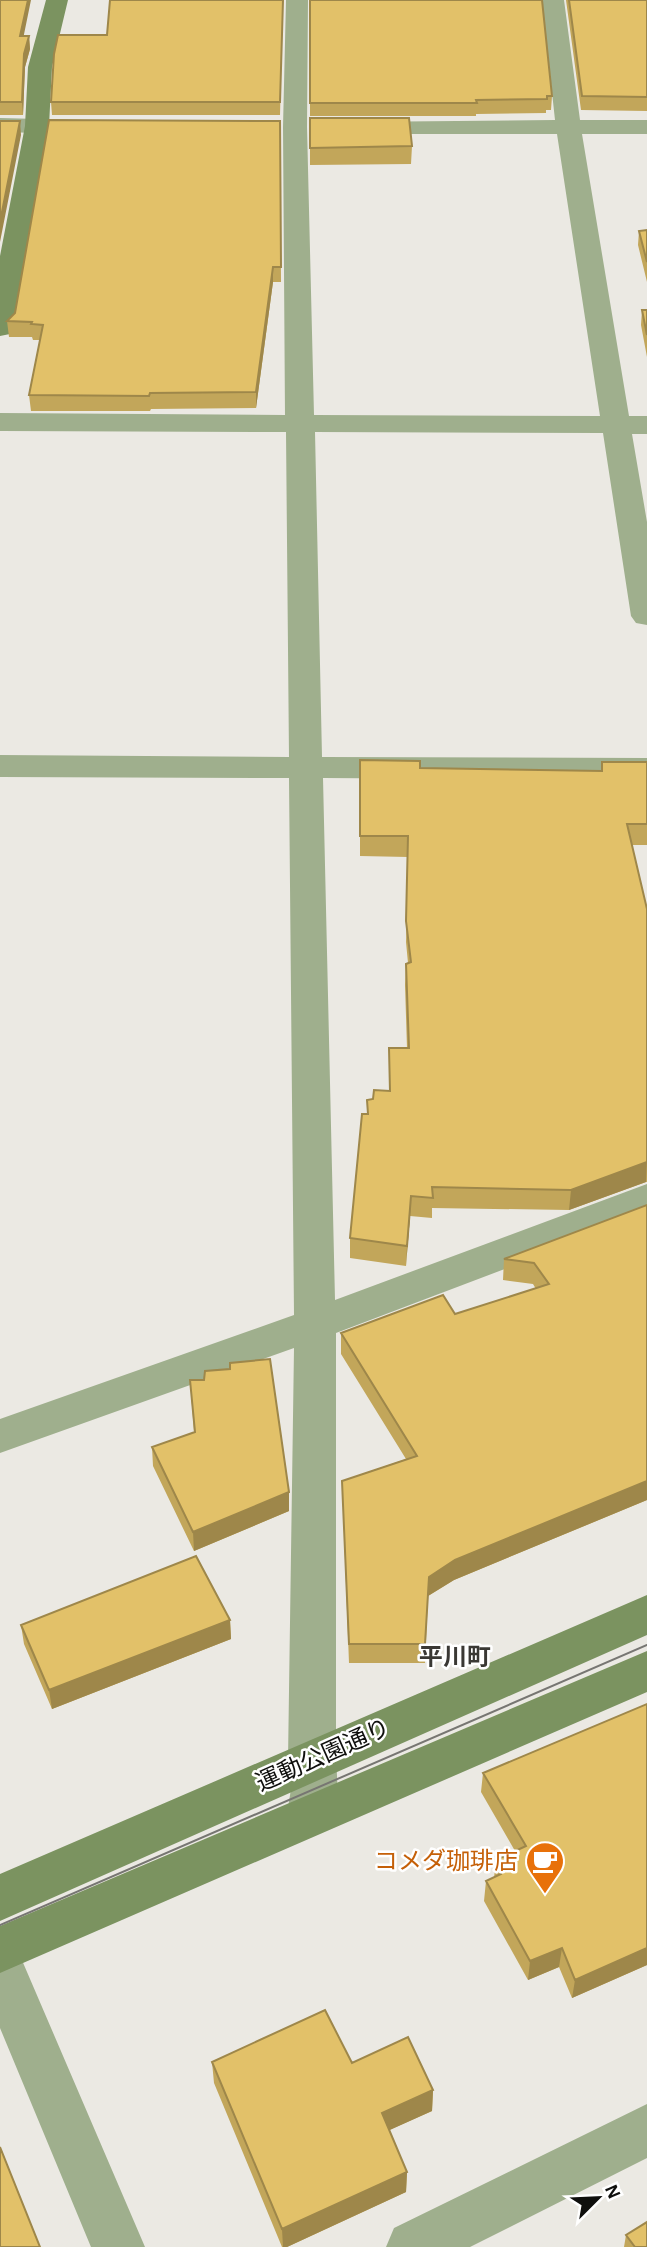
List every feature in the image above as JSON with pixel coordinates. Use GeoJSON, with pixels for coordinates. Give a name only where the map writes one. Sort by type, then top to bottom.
{"type":"FeatureCollection","features":[{"type":"Feature","properties":{"kind":"street"},"geometry":{"type":"LineString","coordinates":[[0,328],[37,126],[40,67],[57,0]]}},
{"type":"Feature","properties":{"kind":"street"},"geometry":{"type":"LineString","coordinates":[[297,0],[305,127],[300,424],[315,1324],[312,1759],[315,1789],[311,1814]]}},
{"type":"Feature","properties":{"kind":"street"},"geometry":{"type":"LineString","coordinates":[[553,0],[568,126],[647,616]]}},
{"type":"Feature","properties":{"kind":"street"},"geometry":{"type":"LineString","coordinates":[[0,125],[101,127]]}},
{"type":"Feature","properties":{"kind":"street"},"geometry":{"type":"LineString","coordinates":[[305,127],[647,127]]}},
{"type":"Feature","properties":{"kind":"street"},"geometry":{"type":"LineString","coordinates":[[0,422],[647,425]]}},
{"type":"Feature","properties":{"kind":"street"},"geometry":{"type":"LineString","coordinates":[[0,766],[647,769]]}},
{"type":"Feature","properties":{"kind":"street"},"geometry":{"type":"LineString","coordinates":[[0,1436],[315,1324],[647,1199]]}},
{"type":"Feature","properties":{"kind":"street","name":"運動公園通り"},"geometry":{"type":"LineString","coordinates":[[0,1898],[647,1614]]}},
{"type":"Feature","properties":{"kind":"street"},"geometry":{"type":"LineString","coordinates":[[0,1950],[647,1671]]}},
{"type":"Feature","properties":{"kind":"street"},"geometry":{"type":"LineString","coordinates":[[0,1968],[118,2247]]}},
{"type":"Feature","properties":{"kind":"street"},"geometry":{"type":"LineString","coordinates":[[413,2247],[647,2130]]}},
{"type":"Feature","properties":{"kind":"building"},"geometry":{"type":"Polygon","coordinates":[[[0,0],[28,0],[20,36],[29,36],[24,54],[22,102],[0,102],[0,0]]]}},
{"type":"Feature","properties":{"kind":"building"},"geometry":{"type":"Polygon","coordinates":[[[110,0],[283,0],[280,102],[51,102],[58,35],[107,35],[110,0]]]}},
{"type":"Feature","properties":{"kind":"building"},"geometry":{"type":"Polygon","coordinates":[[[310,0],[542,0],[552,96],[547,96],[547,99],[476,100],[477,103],[310,103],[310,0]]]}},
{"type":"Feature","properties":{"kind":"building"},"geometry":{"type":"Polygon","coordinates":[[[569,0],[647,0],[647,97],[582,96],[569,0]]]}},
{"type":"Feature","properties":{"kind":"building"},"geometry":{"type":"Polygon","coordinates":[[[310,118],[409,118],[412,146],[310,148],[310,118]]]}},
{"type":"Feature","properties":{"kind":"building"},"geometry":{"type":"Polygon","coordinates":[[[49,120],[280,121],[281,267],[273,267],[256,392],[150,393],[149,396],[29,395],[43,325],[7,321],[15,313],[49,120]]]}},
{"type":"Feature","properties":{"kind":"building"},"geometry":{"type":"Polygon","coordinates":[[[0,121],[20,121],[0,222],[0,121]]]}},
{"type":"Feature","properties":{"kind":"building"},"geometry":{"type":"Polygon","coordinates":[[[647,230],[647,262],[639,231],[647,230]]]}},
{"type":"Feature","properties":{"kind":"building"},"geometry":{"type":"Polygon","coordinates":[[[642,310],[647,310],[647,335],[642,310]]]}},
{"type":"Feature","properties":{"kind":"building"},"geometry":{"type":"Polygon","coordinates":[[[360,760],[420,761],[420,768],[602,771],[602,762],[647,762],[647,824],[627,824],[647,909],[647,1162],[571,1190],[432,1187],[433,1198],[411,1196],[407,1246],[350,1238],[362,1114],[368,1114],[367,1100],[373,1099],[374,1090],[390,1091],[389,1048],[409,1048],[406,964],[411,962],[406,921],[408,836],[360,836],[360,760]]]}},
{"type":"Feature","properties":{"kind":"building"},"geometry":{"type":"Polygon","coordinates":[[[647,1205],[647,1481],[455,1560],[429,1577],[425,1644],[349,1644],[342,1481],[417,1456],[341,1333],[443,1295],[455,1314],[549,1284],[534,1263],[504,1259],[647,1205]]]}},
{"type":"Feature","properties":{"kind":"building"},"geometry":{"type":"Polygon","coordinates":[[[270,1359],[289,1492],[193,1532],[152,1447],[195,1432],[190,1380],[204,1380],[205,1371],[230,1369],[230,1363],[270,1359]]]}},
{"type":"Feature","properties":{"kind":"building"},"geometry":{"type":"Polygon","coordinates":[[[196,1556],[230,1620],[49,1690],[21,1625],[196,1556]]]}},
{"type":"Feature","properties":{"kind":"building"},"geometry":{"type":"Polygon","coordinates":[[[647,1704],[647,1948],[575,1980],[562,1948],[530,1961],[486,1881],[501,1874],[496,1860],[526,1846],[483,1773],[647,1704]]]}},
{"type":"Feature","properties":{"kind":"building"},"geometry":{"type":"Polygon","coordinates":[[[325,2010],[352,2063],[408,2037],[433,2090],[382,2113],[407,2172],[282,2229],[212,2062],[325,2010]]]}},
{"type":"Feature","properties":{"kind":"building"},"geometry":{"type":"Polygon","coordinates":[[[0,2147],[40,2247],[0,2247],[0,2147]]]}},
{"type":"Feature","properties":{"kind":"building"},"geometry":{"type":"Polygon","coordinates":[[[647,2222],[647,2247],[635,2247],[626,2235],[647,2222]]]}},
{"type":"Feature","properties":{"kind":"tram line"},"geometry":{"type":"LineString","coordinates":[[0,1925],[647,1645]]}},
{"type":"Feature","properties":{"kind":"place","name":"コメダ珈琲店"},"geometry":{"type":"Point","coordinates":[545,1895]}},
{"type":"Feature","properties":{"kind":"district","name":"平川町"},"geometry":{"type":"Point","coordinates":[455,1657]}}]}
